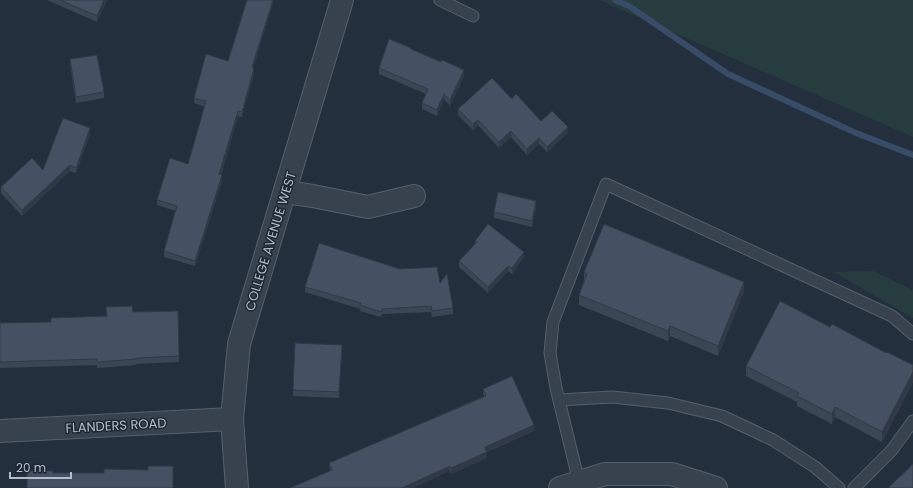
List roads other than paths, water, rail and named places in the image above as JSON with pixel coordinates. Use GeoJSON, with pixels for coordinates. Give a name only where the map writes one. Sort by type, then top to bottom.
{"type":"FeatureCollection","features":[{"type":"Feature","properties":{"kind":"street","name":"COLLEGE AVENUE WEST"},"geometry":{"type":"LineString","coordinates":[[237,488],[232,419],[239,344],[342,0]]}},
{"type":"Feature","properties":{"kind":"street"},"geometry":{"type":"LineString","coordinates":[[285,192],[368,207],[414,196]]}},
{"type":"Feature","properties":{"kind":"street","name":"FLANDERS ROAD"},"geometry":{"type":"LineString","coordinates":[[0,431],[232,419]]}},
{"type":"Feature","properties":{"kind":"street"},"geometry":{"type":"LineString","coordinates":[[570,485],[605,474],[672,474],[716,488]]}},
{"type":"Feature","properties":{"kind":"lane"},"geometry":{"type":"LineString","coordinates":[[440,0],[474,16]]}},
{"type":"Feature","properties":{"kind":"lane"},"geometry":{"type":"LineString","coordinates":[[570,485],[559,400],[550,354],[553,322],[606,184],[892,316],[913,334]]}},
{"type":"Feature","properties":{"kind":"lane"},"geometry":{"type":"LineString","coordinates":[[559,400],[612,397],[668,403],[722,416],[772,440],[815,467],[839,488]]}},
{"type":"Feature","properties":{"kind":"lane"},"geometry":{"type":"LineString","coordinates":[[854,488],[892,450],[913,421]]}},
{"type":"Feature","properties":{"kind":"waterway"},"geometry":{"type":"LineString","coordinates":[[615,0],[629,6],[728,74],[856,133],[913,155]]}}]}
